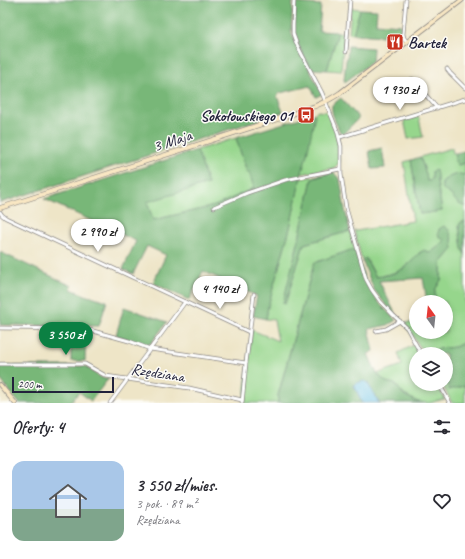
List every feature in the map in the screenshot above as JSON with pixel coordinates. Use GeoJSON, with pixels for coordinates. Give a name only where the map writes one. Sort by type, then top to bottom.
{"type":"FeatureCollection","features":[{"type":"Feature","properties":{"kind":"street"},"geometry":{"type":"LineString","coordinates":[[294,0],[293,34],[297,45],[326,101],[340,137],[340,169],[346,208],[366,279],[380,301],[407,328],[417,347]]}},
{"type":"Feature","properties":{"kind":"street"},"geometry":{"type":"LineString","coordinates":[[346,52],[350,0]]}},
{"type":"Feature","properties":{"kind":"street"},"geometry":{"type":"LineString","coordinates":[[406,0],[403,34],[407,42]]}},
{"type":"Feature","properties":{"kind":"street","name":"3 Maja"},"geometry":{"type":"LineString","coordinates":[[0,208],[284,117],[326,101],[340,93],[462,0]]}},
{"type":"Feature","properties":{"kind":"street"},"geometry":{"type":"LineString","coordinates":[[447,69],[465,88]]}},
{"type":"Feature","properties":{"kind":"street"},"geometry":{"type":"LineString","coordinates":[[401,88],[412,79],[437,108]]}},
{"type":"Feature","properties":{"kind":"street"},"geometry":{"type":"LineString","coordinates":[[340,137],[465,99]]}},
{"type":"Feature","properties":{"kind":"street"},"geometry":{"type":"LineString","coordinates":[[214,207],[247,193],[285,180],[340,169]]}},
{"type":"Feature","properties":{"kind":"street"},"geometry":{"type":"LineString","coordinates":[[0,212],[6,218],[249,332]]}},
{"type":"Feature","properties":{"kind":"street"},"geometry":{"type":"LineString","coordinates":[[242,402],[254,294]]}},
{"type":"Feature","properties":{"kind":"street"},"geometry":{"type":"LineString","coordinates":[[110,403],[186,302]]}},
{"type":"Feature","properties":{"kind":"street"},"geometry":{"type":"LineString","coordinates":[[376,331],[386,329],[400,321]]}},
{"type":"Feature","properties":{"kind":"street"},"geometry":{"type":"LineString","coordinates":[[0,328],[86,329],[129,341],[150,349],[246,363]]}},
{"type":"Feature","properties":{"kind":"street","name":"Rzędziana"},"geometry":{"type":"LineString","coordinates":[[0,364],[85,364],[106,376],[189,388],[242,402]]}},
{"type":"Feature","properties":{"kind":"street"},"geometry":{"type":"LineString","coordinates":[[0,385],[15,403]]}},
{"type":"Feature","properties":{"kind":"street"},"geometry":{"type":"LineString","coordinates":[[443,391],[450,403]]}},
{"type":"Feature","properties":{"kind":"green space"},"geometry":{"type":"Polygon","coordinates":[[[0,0],[293,0],[291,31],[322,94],[316,97],[310,86],[280,93],[277,96],[283,112],[0,203],[0,0]]]}},
{"type":"Feature","properties":{"kind":"green space"},"geometry":{"type":"Polygon","coordinates":[[[296,3],[321,5],[319,31],[338,32],[327,70],[311,69],[299,46],[293,30],[296,3]]]}},
{"type":"Feature","properties":{"kind":"green space"},"geometry":{"type":"Polygon","coordinates":[[[351,8],[360,9],[353,34],[349,33],[351,8]]]}},
{"type":"Feature","properties":{"kind":"green space"},"geometry":{"type":"Polygon","coordinates":[[[360,9],[377,10],[376,23],[401,25],[400,37],[353,34],[360,9]]]}},
{"type":"Feature","properties":{"kind":"green space"},"geometry":{"type":"Polygon","coordinates":[[[338,32],[344,33],[341,71],[327,70],[338,32]]]}},
{"type":"Feature","properties":{"kind":"green space"},"geometry":{"type":"Polygon","coordinates":[[[348,46],[373,48],[372,62],[345,82],[344,80],[348,46]]]}},
{"type":"Feature","properties":{"kind":"green space"},"geometry":{"type":"Polygon","coordinates":[[[341,98],[359,118],[343,134],[340,132],[335,122],[332,109],[332,105],[341,98]]]}},
{"type":"Feature","properties":{"kind":"green space"},"geometry":{"type":"Polygon","coordinates":[[[318,111],[327,112],[338,138],[339,163],[334,168],[301,174],[301,176],[254,188],[215,206],[153,220],[147,201],[208,184],[197,150],[236,138],[247,172],[318,111]]]}},
{"type":"Feature","properties":{"kind":"green space"},"geometry":{"type":"Polygon","coordinates":[[[313,114],[315,115],[307,154],[290,228],[268,306],[266,319],[253,316],[257,296],[203,271],[189,300],[153,283],[166,255],[147,246],[133,274],[123,269],[136,241],[44,199],[197,150],[208,184],[147,202],[153,220],[215,206],[254,188],[236,138],[313,114]]]}},
{"type":"Feature","properties":{"kind":"green space"},"geometry":{"type":"Polygon","coordinates":[[[417,117],[419,118],[423,137],[408,139],[404,120],[417,117]]]}},
{"type":"Feature","properties":{"kind":"green space"},"geometry":{"type":"Polygon","coordinates":[[[382,148],[385,168],[372,169],[369,151],[382,148]]]}},
{"type":"Feature","properties":{"kind":"green space"},"geometry":{"type":"Polygon","coordinates":[[[452,148],[453,153],[456,153],[455,161],[458,165],[465,163],[465,175],[456,175],[447,178],[442,182],[442,188],[458,203],[465,206],[465,221],[460,223],[459,226],[462,248],[465,255],[465,343],[455,347],[420,347],[415,339],[453,339],[453,295],[435,295],[435,290],[441,280],[441,263],[449,254],[452,239],[442,238],[445,240],[443,243],[430,253],[426,251],[420,252],[410,263],[396,272],[376,277],[366,258],[362,260],[354,230],[356,231],[413,221],[404,162],[411,160],[420,214],[442,211],[437,178],[432,171],[432,179],[428,182],[427,181],[420,157],[452,148]]]}},
{"type":"Feature","properties":{"kind":"green space"},"geometry":{"type":"Polygon","coordinates":[[[465,151],[465,163],[458,165],[455,161],[456,153],[465,151]]]}},
{"type":"Feature","properties":{"kind":"green space"},"geometry":{"type":"Polygon","coordinates":[[[420,157],[427,181],[432,179],[432,171],[434,169],[436,170],[442,211],[420,214],[411,160],[420,157]]]}},
{"type":"Feature","properties":{"kind":"green space"},"geometry":{"type":"Polygon","coordinates":[[[333,172],[312,179],[283,303],[285,304],[304,244],[350,231],[355,250],[351,250],[314,263],[278,395],[278,403],[245,403],[245,388],[252,330],[278,341],[274,320],[266,319],[268,306],[290,228],[300,179],[333,172]]]}},
{"type":"Feature","properties":{"kind":"green space"},"geometry":{"type":"Polygon","coordinates":[[[333,172],[340,179],[350,231],[304,244],[285,304],[283,303],[312,179],[333,172]]]}},
{"type":"Feature","properties":{"kind":"green space"},"geometry":{"type":"Polygon","coordinates":[[[460,174],[465,175],[465,206],[458,203],[442,188],[442,182],[444,180],[460,174]]]}},
{"type":"Feature","properties":{"kind":"green space"},"geometry":{"type":"Polygon","coordinates":[[[465,221],[465,255],[462,248],[459,226],[460,223],[465,221]]]}},
{"type":"Feature","properties":{"kind":"green space"},"geometry":{"type":"Polygon","coordinates":[[[444,226],[449,230],[453,249],[441,263],[441,280],[435,290],[435,295],[426,295],[423,278],[379,281],[396,315],[394,315],[374,290],[362,260],[365,258],[376,277],[394,273],[407,266],[422,251],[424,250],[430,253],[443,243],[444,240],[439,237],[439,229],[444,226]]]}},
{"type":"Feature","properties":{"kind":"green space"},"geometry":{"type":"Polygon","coordinates":[[[351,250],[355,250],[367,285],[381,305],[396,320],[388,325],[369,329],[374,351],[368,354],[377,374],[386,382],[395,384],[404,395],[418,402],[424,403],[379,403],[367,382],[354,385],[362,403],[278,403],[278,396],[314,263],[351,250]]]}},
{"type":"Feature","properties":{"kind":"green space"},"geometry":{"type":"Polygon","coordinates":[[[0,252],[72,286],[71,289],[90,297],[91,296],[107,301],[99,326],[0,325],[0,252]]]}},
{"type":"Feature","properties":{"kind":"green space"},"geometry":{"type":"Polygon","coordinates":[[[124,307],[167,322],[149,346],[116,335],[124,307]]]}},
{"type":"Feature","properties":{"kind":"green space"},"geometry":{"type":"Polygon","coordinates":[[[404,323],[409,323],[409,330],[404,323]]]}},
{"type":"Feature","properties":{"kind":"green space"},"geometry":{"type":"Polygon","coordinates":[[[71,331],[86,331],[85,361],[71,361],[71,331]]]}},
{"type":"Feature","properties":{"kind":"green space"},"geometry":{"type":"Polygon","coordinates":[[[465,343],[465,386],[453,389],[453,347],[465,343]]]}},
{"type":"Feature","properties":{"kind":"green space"},"geometry":{"type":"Polygon","coordinates":[[[409,348],[409,391],[440,391],[445,399],[429,403],[418,402],[404,395],[395,384],[386,382],[377,374],[402,365],[398,353],[409,348]]]}},
{"type":"Feature","properties":{"kind":"green space"},"geometry":{"type":"Polygon","coordinates":[[[0,366],[85,366],[102,378],[109,378],[91,401],[79,392],[70,403],[19,403],[0,379],[0,366]]]}},
{"type":"Feature","properties":{"kind":"green space"},"geometry":{"type":"Polygon","coordinates":[[[465,386],[465,403],[452,403],[446,391],[453,391],[453,388],[465,386]]]}},
{"type":"Feature","properties":{"kind":"water"},"geometry":{"type":"Polygon","coordinates":[[[364,381],[367,382],[379,403],[362,403],[354,385],[364,381]]]}},
{"type":"Feature","properties":{"kind":"place","name":"Bartek"},"geometry":{"type":"Point","coordinates":[395,42]}},
{"type":"Feature","properties":{"kind":"place","name":"Sokołowskiego 01"},"geometry":{"type":"Point","coordinates":[306,115]}}]}
